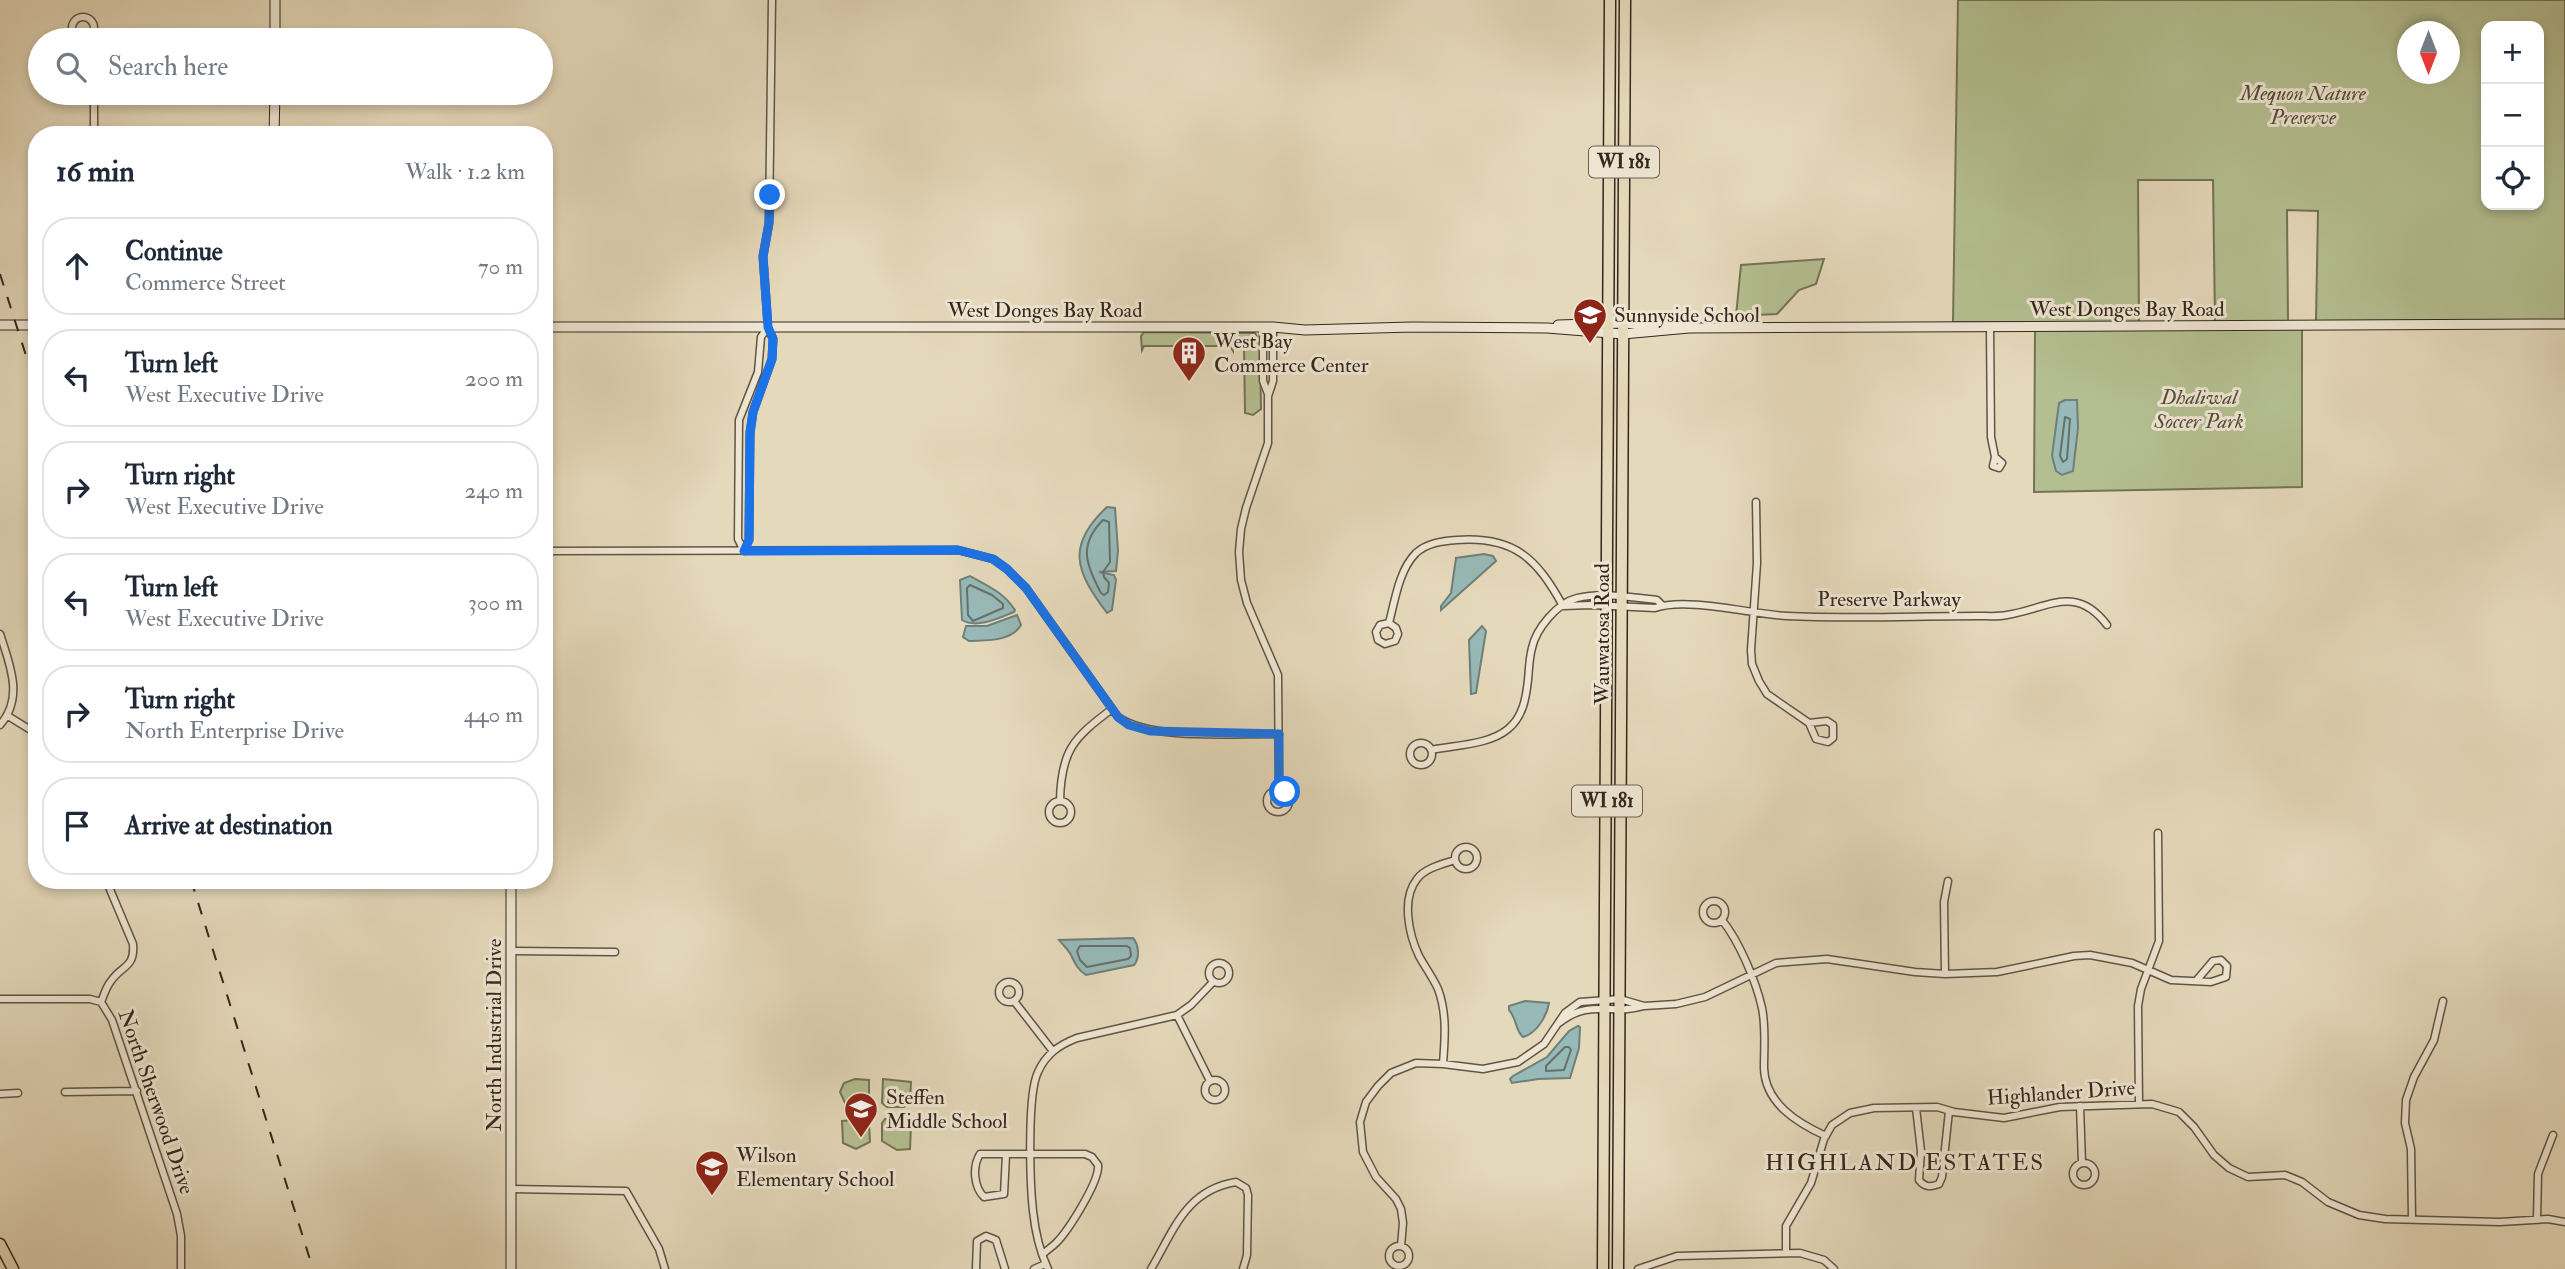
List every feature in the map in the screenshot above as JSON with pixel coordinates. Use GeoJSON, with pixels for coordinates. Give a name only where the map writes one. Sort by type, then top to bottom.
{"type":"FeatureCollection","features":[{"type":"Feature","properties":{"kind":"main road","name":"Wauwatosa Road"},"geometry":{"type":"LineString","coordinates":[[1611,0],[1609,261],[1623,387],[1618,1269]]}},
{"type":"Feature","properties":{"kind":"main road","name":"Wauwatosa Road"},"geometry":{"type":"LineString","coordinates":[[1603,1269],[1607,602],[1625,0]]}},
{"type":"Feature","properties":{"kind":"main road"},"geometry":{"type":"LineString","coordinates":[[0,1244],[13,1269]]}},
{"type":"Feature","properties":{"kind":"street"},"geometry":{"type":"LineString","coordinates":[[275,0],[275,28]]}},
{"type":"Feature","properties":{"kind":"street"},"geometry":{"type":"LineString","coordinates":[[744,551],[749,540],[749,445],[753,412],[772,359],[773,339],[768,327],[763,257],[769,223],[772,0]]}},
{"type":"Feature","properties":{"kind":"street"},"geometry":{"type":"LineString","coordinates":[[93,126],[94,105]]}},
{"type":"Feature","properties":{"kind":"street"},"geometry":{"type":"LineString","coordinates":[[274,126],[275,105]]}},
{"type":"Feature","properties":{"kind":"street","name":"West Donges Bay Road"},"geometry":{"type":"LineString","coordinates":[[553,327],[1268,327],[1305,330],[1412,327],[1546,328],[1569,324],[1616,328],[2565,324]]}},
{"type":"Feature","properties":{"kind":"street"},"geometry":{"type":"LineString","coordinates":[[0,325],[28,325]]}},
{"type":"Feature","properties":{"kind":"street"},"geometry":{"type":"LineString","coordinates":[[744,551],[738,539],[739,420],[758,372],[761,337],[768,327]]}},
{"type":"Feature","properties":{"kind":"street"},"geometry":{"type":"LineString","coordinates":[[1268,327],[1263,381],[1268,396],[1268,443],[1244,517],[1239,552],[1245,596],[1278,675],[1279,789]]}},
{"type":"Feature","properties":{"kind":"street"},"geometry":{"type":"LineString","coordinates":[[1990,327],[1991,437],[1995,457]]}},
{"type":"Feature","properties":{"kind":"street"},"geometry":{"type":"LineString","coordinates":[[1756,502],[1757,563],[1752,664],[1767,694],[1809,723]]}},
{"type":"Feature","properties":{"kind":"street"},"geometry":{"type":"LineString","coordinates":[[1389,623],[1402,574],[1408,564],[1416,553],[1430,544],[1446,541],[1485,539],[1514,549],[1529,558],[1541,571],[1563,606],[1547,619],[1536,636],[1525,698],[1508,730],[1486,739],[1431,750]]}},
{"type":"Feature","properties":{"kind":"street"},"geometry":{"type":"LineString","coordinates":[[553,551],[958,550],[993,559],[1026,588],[1118,717],[1129,725],[1150,731],[1279,734]]}},
{"type":"Feature","properties":{"kind":"street","name":"Preserve Parkway"},"geometry":{"type":"LineString","coordinates":[[1563,606],[1578,597],[1655,608],[1662,605],[1692,606],[1788,616],[1979,617],[2007,615],[2058,600],[2077,602],[2096,611],[2107,625]]}},
{"type":"Feature","properties":{"kind":"street"},"geometry":{"type":"LineString","coordinates":[[0,634],[15,695],[8,716],[0,725]]}},
{"type":"Feature","properties":{"kind":"street"},"geometry":{"type":"LineString","coordinates":[[1060,802],[1060,781],[1065,759],[1072,745],[1079,735],[1112,709]]}},
{"type":"Feature","properties":{"kind":"street"},"geometry":{"type":"LineString","coordinates":[[8,716],[28,728]]}},
{"type":"Feature","properties":{"kind":"street"},"geometry":{"type":"LineString","coordinates":[[2139,1104],[2138,1006],[2141,989],[2159,941],[2158,833]]}},
{"type":"Feature","properties":{"kind":"street"},"geometry":{"type":"LineString","coordinates":[[1443,1064],[1443,1007],[1437,987],[1412,939],[1409,905],[1417,878],[1455,860]]}},
{"type":"Feature","properties":{"kind":"street"},"geometry":{"type":"LineString","coordinates":[[1945,974],[1944,902],[1948,881]]}},
{"type":"Feature","properties":{"kind":"street","name":"North Sherwood Drive"},"geometry":{"type":"LineString","coordinates":[[110,889],[134,952],[129,965],[108,984],[101,1002],[112,1020],[177,1214],[181,1236],[181,1269]]}},
{"type":"Feature","properties":{"kind":"street","name":"North Industrial Drive"},"geometry":{"type":"LineString","coordinates":[[511,889],[511,1269]]}},
{"type":"Feature","properties":{"kind":"street"},"geometry":{"type":"LineString","coordinates":[[1722,920],[1732,933],[1762,1007],[1766,1083],[1774,1100],[1784,1111],[1808,1128],[1826,1136]]}},
{"type":"Feature","properties":{"kind":"street"},"geometry":{"type":"LineString","coordinates":[[512,951],[615,951]]}},
{"type":"Feature","properties":{"kind":"street"},"geometry":{"type":"LineString","coordinates":[[1401,1246],[1401,1209],[1396,1199],[1376,1178],[1363,1152],[1360,1122],[1366,1102],[1391,1073],[1416,1063],[1477,1069],[1509,1065],[1538,1050],[1565,1013],[1574,1005],[1585,1001],[1620,1004],[1632,1009],[1676,1004],[1705,997],[1776,963],[1827,959],[1945,974],[1997,972],[2090,955],[2110,957],[2171,980],[2211,982],[2228,975],[2227,966],[2221,960],[2213,961],[2196,981]]}},
{"type":"Feature","properties":{"kind":"street"},"geometry":{"type":"LineString","coordinates":[[1034,1269],[1046,1266],[1033,1212],[1033,1087],[1038,1072],[1052,1050],[1077,1038],[1177,1015],[1213,982]]}},
{"type":"Feature","properties":{"kind":"street"},"geometry":{"type":"LineString","coordinates":[[0,999],[90,999],[101,1002]]}},
{"type":"Feature","properties":{"kind":"street"},"geometry":{"type":"LineString","coordinates":[[1014,1001],[1052,1050]]}},
{"type":"Feature","properties":{"kind":"street"},"geometry":{"type":"LineString","coordinates":[[2412,1219],[2411,1149],[2405,1123],[2406,1100],[2413,1077],[2434,1040],[2442,1001]]}},
{"type":"Feature","properties":{"kind":"street"},"geometry":{"type":"LineString","coordinates":[[1177,1015],[1210,1081]]}},
{"type":"Feature","properties":{"kind":"street"},"geometry":{"type":"LineString","coordinates":[[65,1092],[137,1091]]}},
{"type":"Feature","properties":{"kind":"street"},"geometry":{"type":"LineString","coordinates":[[0,1094],[18,1093]]}},
{"type":"Feature","properties":{"kind":"street","name":"Highlander Drive"},"geometry":{"type":"LineString","coordinates":[[1786,1254],[1786,1226],[1811,1183],[1832,1125],[1850,1113],[1874,1108],[1937,1107],[2004,1118],[2060,1107],[2152,1104],[2179,1112],[2194,1127],[2214,1155],[2229,1168],[2248,1177],[2284,1175],[2302,1182],[2328,1202],[2359,1215],[2385,1219],[2500,1222],[2537,1219],[2565,1222]]}},
{"type":"Feature","properties":{"kind":"street"},"geometry":{"type":"LineString","coordinates":[[2080,1106],[2082,1163]]}},
{"type":"Feature","properties":{"kind":"street"},"geometry":{"type":"LineString","coordinates":[[1916,1108],[1921,1151],[1919,1180],[1923,1185],[1931,1187],[1939,1184],[1942,1177],[1949,1111]]}},
{"type":"Feature","properties":{"kind":"street"},"geometry":{"type":"LineString","coordinates":[[2537,1219],[2538,1174],[2553,1135]]}},
{"type":"Feature","properties":{"kind":"street"},"geometry":{"type":"LineString","coordinates":[[1006,1155],[1004,1194],[984,1197],[977,1187],[977,1159],[980,1154],[1085,1154],[1095,1160],[1099,1171],[1096,1179],[1056,1243],[1043,1254]]}},
{"type":"Feature","properties":{"kind":"street"},"geometry":{"type":"LineString","coordinates":[[1152,1269],[1188,1205],[1208,1191],[1236,1182],[1246,1188],[1248,1195],[1247,1255],[1243,1269]]}},
{"type":"Feature","properties":{"kind":"street"},"geometry":{"type":"LineString","coordinates":[[511,1189],[626,1191],[659,1249],[665,1269]]}},
{"type":"Feature","properties":{"kind":"street"},"geometry":{"type":"LineString","coordinates":[[976,1269],[977,1241],[986,1237],[996,1240],[1005,1269]]}},
{"type":"Feature","properties":{"kind":"street"},"geometry":{"type":"LineString","coordinates":[[1638,1269],[1677,1256],[1786,1254],[1811,1254],[1824,1260],[1833,1269]]}},
{"type":"Feature","properties":{"kind":"green space","name":"Mequon Nature Preserve"},"geometry":{"type":"Polygon","coordinates":[[[1958,0],[2565,0],[2565,320],[2316,321],[2318,211],[2287,210],[2288,321],[2215,322],[2213,180],[2138,180],[2139,322],[1953,322],[1958,0]]]}},
{"type":"Feature","properties":{"kind":"green space"},"geometry":{"type":"Polygon","coordinates":[[[1824,259],[1816,284],[1799,290],[1777,314],[1736,316],[1741,265],[1824,259]]]}},
{"type":"Feature","properties":{"kind":"green space","name":"Dhaliwal Soccer Park"},"geometry":{"type":"Polygon","coordinates":[[[2302,328],[2302,487],[2034,492],[2035,330],[2302,328]]]}},
{"type":"Feature","properties":{"kind":"green space"},"geometry":{"type":"Polygon","coordinates":[[[1144,332],[1255,333],[1260,342],[1261,409],[1253,415],[1245,413],[1244,346],[1233,346],[1233,351],[1230,346],[1192,346],[1191,351],[1187,350],[1186,346],[1144,346],[1142,350],[1141,336],[1144,332]]]}},
{"type":"Feature","properties":{"kind":"green space"},"geometry":{"type":"Polygon","coordinates":[[[855,1079],[869,1080],[869,1102],[865,1107],[847,1107],[840,1092],[844,1083],[855,1079]]]}},
{"type":"Feature","properties":{"kind":"green space"},"geometry":{"type":"Polygon","coordinates":[[[883,1079],[911,1082],[910,1100],[904,1107],[887,1107],[882,1103],[883,1079]]]}},
{"type":"Feature","properties":{"kind":"green space"},"geometry":{"type":"Polygon","coordinates":[[[864,1119],[869,1123],[870,1142],[856,1149],[843,1143],[842,1121],[864,1119]]]}},
{"type":"Feature","properties":{"kind":"green space"},"geometry":{"type":"Polygon","coordinates":[[[885,1119],[904,1120],[911,1125],[910,1149],[897,1150],[882,1141],[882,1123],[885,1119]]]}},
{"type":"Feature","properties":{"kind":"water"},"geometry":{"type":"Polygon","coordinates":[[[2077,400],[2078,428],[2073,471],[2062,475],[2056,471],[2052,456],[2059,403],[2077,400]]]}},
{"type":"Feature","properties":{"kind":"water"},"geometry":{"type":"Polygon","coordinates":[[[1107,507],[1115,508],[1118,551],[1116,571],[1099,572],[1114,575],[1116,580],[1112,610],[1107,613],[1088,584],[1080,558],[1085,534],[1107,507]]]}},
{"type":"Feature","properties":{"kind":"water"},"geometry":{"type":"Polygon","coordinates":[[[1484,554],[1493,556],[1496,561],[1441,610],[1451,593],[1456,558],[1484,554]]]}},
{"type":"Feature","properties":{"kind":"water"},"geometry":{"type":"Polygon","coordinates":[[[970,576],[1000,594],[1014,612],[981,623],[962,620],[960,580],[970,576]]]}},
{"type":"Feature","properties":{"kind":"water"},"geometry":{"type":"Polygon","coordinates":[[[1017,615],[1021,625],[1011,635],[991,640],[969,641],[963,637],[966,626],[987,626],[1017,615]]]}},
{"type":"Feature","properties":{"kind":"water"},"geometry":{"type":"Polygon","coordinates":[[[1482,626],[1486,631],[1476,693],[1471,694],[1469,640],[1482,626]]]}},
{"type":"Feature","properties":{"kind":"water"},"geometry":{"type":"Polygon","coordinates":[[[1133,938],[1138,951],[1134,965],[1086,975],[1059,940],[1133,938]]]}},
{"type":"Feature","properties":{"kind":"water"},"geometry":{"type":"Polygon","coordinates":[[[1525,1001],[1549,1003],[1540,1024],[1523,1037],[1509,1006],[1525,1001]]]}},
{"type":"Feature","properties":{"kind":"water"},"geometry":{"type":"Polygon","coordinates":[[[1578,1026],[1579,1048],[1570,1078],[1512,1083],[1510,1079],[1513,1076],[1547,1057],[1569,1031],[1578,1026]]]}},
{"type":"Feature","properties":{"kind":"railway"},"geometry":{"type":"LineString","coordinates":[[0,274],[28,362]]}},
{"type":"Feature","properties":{"kind":"railway"},"geometry":{"type":"LineString","coordinates":[[194,889],[313,1269]]}},
{"type":"Feature","properties":{"kind":"place","name":"Sunnyside School"},"geometry":{"type":"Point","coordinates":[1590,345]}},
{"type":"Feature","properties":{"kind":"place","name":"West Bay Commerce Center"},"geometry":{"type":"Point","coordinates":[1189,383]}},
{"type":"Feature","properties":{"kind":"place","name":"Steffen Middle School"},"geometry":{"type":"Point","coordinates":[861,1139]}},
{"type":"Feature","properties":{"kind":"place","name":"Wilson Elementary School"},"geometry":{"type":"Point","coordinates":[712,1197]}},
{"type":"Feature","properties":{"kind":"district","name":"HIGHLAND ESTATES"},"geometry":{"type":"Point","coordinates":[1905,1162]}},
{"type":"Feature","properties":{"kind":"route"},"geometry":{"type":"LineString","coordinates":[[770,195],[769,223],[763,257],[768,327],[773,339],[772,359],[753,412],[749,445],[749,540],[744,551],[958,550],[993,559],[1026,588],[1118,717],[1129,725],[1150,731],[1279,734],[1279,789],[1285,792]]}}]}
